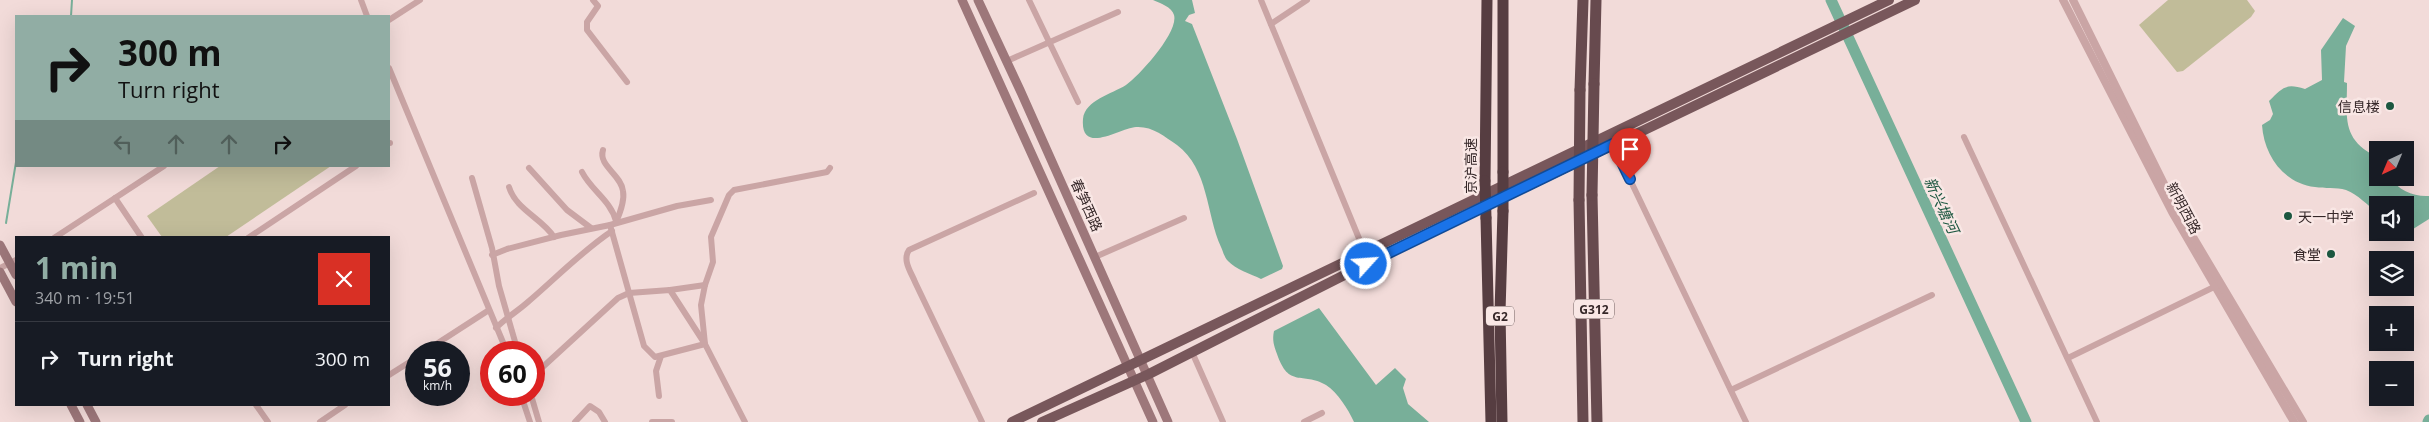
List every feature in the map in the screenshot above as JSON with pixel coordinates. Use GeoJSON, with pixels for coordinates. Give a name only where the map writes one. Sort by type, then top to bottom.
{"type":"FeatureCollection","features":[{"type":"Feature","properties":{"kind":"highway","name":"京沪高速"},"geometry":{"type":"LineString","coordinates":[[1487,0],[1485,181],[1491,422]]}},
{"type":"Feature","properties":{"kind":"highway","name":"G2"},"geometry":{"type":"LineString","coordinates":[[1502,422],[1500,312],[1503,211],[1503,0]]}},
{"type":"Feature","properties":{"kind":"highway","name":"G312"},"geometry":{"type":"LineString","coordinates":[[1583,0],[1579,200],[1583,422]]}},
{"type":"Feature","properties":{"kind":"highway","name":"G312"},"geometry":{"type":"LineString","coordinates":[[1596,0],[1592,195],[1597,422]]}},
{"type":"Feature","properties":{"kind":"main road"},"geometry":{"type":"LineString","coordinates":[[962,0],[1153,422]]}},
{"type":"Feature","properties":{"kind":"main road","name":"春笋西路"},"geometry":{"type":"LineString","coordinates":[[978,0],[1034,120],[1168,422]]}},
{"type":"Feature","properties":{"kind":"main road"},"geometry":{"type":"LineString","coordinates":[[1012,422],[1365,254],[1889,0]]}},
{"type":"Feature","properties":{"kind":"main road"},"geometry":{"type":"LineString","coordinates":[[1042,422],[1134,381],[1384,255],[1915,0]]}},
{"type":"Feature","properties":{"kind":"main road"},"geometry":{"type":"LineString","coordinates":[[1019,126],[1034,120]]}},
{"type":"Feature","properties":{"kind":"main road"},"geometry":{"type":"LineString","coordinates":[[0,245],[13,262]]}},
{"type":"Feature","properties":{"kind":"main road"},"geometry":{"type":"LineString","coordinates":[[0,270],[15,300]]}},
{"type":"Feature","properties":{"kind":"main road"},"geometry":{"type":"LineString","coordinates":[[72,406],[80,422]]}},
{"type":"Feature","properties":{"kind":"main road"},"geometry":{"type":"LineString","coordinates":[[87,406],[96,422]]}},
{"type":"Feature","properties":{"kind":"street"},"geometry":{"type":"LineString","coordinates":[[361,0],[367,15]]}},
{"type":"Feature","properties":{"kind":"street"},"geometry":{"type":"LineString","coordinates":[[390,19],[420,0]]}},
{"type":"Feature","properties":{"kind":"street"},"geometry":{"type":"LineString","coordinates":[[593,0],[598,6],[587,22],[587,30],[627,82]]}},
{"type":"Feature","properties":{"kind":"street"},"geometry":{"type":"LineString","coordinates":[[1029,0],[1078,102]]}},
{"type":"Feature","properties":{"kind":"street"},"geometry":{"type":"LineString","coordinates":[[1261,0],[1365,254]]}},
{"type":"Feature","properties":{"kind":"street"},"geometry":{"type":"LineString","coordinates":[[1271,24],[1307,0]]}},
{"type":"Feature","properties":{"kind":"street","name":"新明西路"},"geometry":{"type":"LineString","coordinates":[[2063,0],[2172,212],[2294,422]]}},
{"type":"Feature","properties":{"kind":"street","name":"新明西路"},"geometry":{"type":"LineString","coordinates":[[2073,0],[2177,210],[2304,422]]}},
{"type":"Feature","properties":{"kind":"street"},"geometry":{"type":"LineString","coordinates":[[1007,61],[1118,12]]}},
{"type":"Feature","properties":{"kind":"street"},"geometry":{"type":"LineString","coordinates":[[390,70],[502,341]]}},
{"type":"Feature","properties":{"kind":"street"},"geometry":{"type":"LineString","coordinates":[[1964,137],[2097,422]]}},
{"type":"Feature","properties":{"kind":"street"},"geometry":{"type":"LineString","coordinates":[[1613,144],[1746,422]]}},
{"type":"Feature","properties":{"kind":"street"},"geometry":{"type":"LineString","coordinates":[[496,328],[508,315],[525,306],[613,226],[624,192],[620,180],[603,162],[603,150]]}},
{"type":"Feature","properties":{"kind":"street"},"geometry":{"type":"LineString","coordinates":[[57,236],[162,167]]}},
{"type":"Feature","properties":{"kind":"street"},"geometry":{"type":"LineString","coordinates":[[251,236],[354,167]]}},
{"type":"Feature","properties":{"kind":"street"},"geometry":{"type":"LineString","coordinates":[[529,168],[567,210],[591,228]]}},
{"type":"Feature","properties":{"kind":"street"},"geometry":{"type":"LineString","coordinates":[[705,344],[701,305],[705,285],[713,262],[711,237],[731,193],[734,190],[827,172],[830,168]]}},
{"type":"Feature","properties":{"kind":"street"},"geometry":{"type":"LineString","coordinates":[[582,172],[612,210],[613,226],[644,346],[655,356],[661,356],[705,344]]}},
{"type":"Feature","properties":{"kind":"street"},"geometry":{"type":"LineString","coordinates":[[472,178],[515,341]]}},
{"type":"Feature","properties":{"kind":"street"},"geometry":{"type":"LineString","coordinates":[[509,187],[529,214],[544,224],[554,237]]}},
{"type":"Feature","properties":{"kind":"street"},"geometry":{"type":"LineString","coordinates":[[982,422],[915,282],[906,261],[906,254],[909,250],[1034,193]]}},
{"type":"Feature","properties":{"kind":"street"},"geometry":{"type":"LineString","coordinates":[[115,198],[141,236]]}},
{"type":"Feature","properties":{"kind":"street"},"geometry":{"type":"LineString","coordinates":[[492,255],[506,249],[591,228],[613,226],[677,206],[711,200]]}},
{"type":"Feature","properties":{"kind":"street"},"geometry":{"type":"LineString","coordinates":[[1095,256],[1184,218]]}},
{"type":"Feature","properties":{"kind":"street"},"geometry":{"type":"LineString","coordinates":[[0,270],[13,262]]}},
{"type":"Feature","properties":{"kind":"street"},"geometry":{"type":"LineString","coordinates":[[545,365],[618,298],[629,293],[705,285]]}},
{"type":"Feature","properties":{"kind":"street"},"geometry":{"type":"LineString","coordinates":[[2068,358],[2214,287]]}},
{"type":"Feature","properties":{"kind":"street"},"geometry":{"type":"LineString","coordinates":[[670,290],[705,344],[745,422]]}},
{"type":"Feature","properties":{"kind":"street"},"geometry":{"type":"LineString","coordinates":[[1730,390],[1932,295]]}},
{"type":"Feature","properties":{"kind":"street"},"geometry":{"type":"LineString","coordinates":[[441,341],[489,310]]}},
{"type":"Feature","properties":{"kind":"street"},"geometry":{"type":"LineString","coordinates":[[1192,352],[1224,422]]}},
{"type":"Feature","properties":{"kind":"street"},"geometry":{"type":"LineString","coordinates":[[659,396],[656,371],[661,356]]}},
{"type":"Feature","properties":{"kind":"street"},"geometry":{"type":"LineString","coordinates":[[390,374],[405,365]]}},
{"type":"Feature","properties":{"kind":"street"},"geometry":{"type":"LineString","coordinates":[[257,406],[268,422]]}},
{"type":"Feature","properties":{"kind":"street"},"geometry":{"type":"LineString","coordinates":[[320,422],[343,406]]}},
{"type":"Feature","properties":{"kind":"street"},"geometry":{"type":"LineString","coordinates":[[525,406],[530,422]]}},
{"type":"Feature","properties":{"kind":"street"},"geometry":{"type":"LineString","coordinates":[[535,406],[540,422]]}},
{"type":"Feature","properties":{"kind":"street"},"geometry":{"type":"LineString","coordinates":[[575,422],[590,406],[599,412],[605,422]]}},
{"type":"Feature","properties":{"kind":"street"},"geometry":{"type":"LineString","coordinates":[[1304,422],[1322,413]]}},
{"type":"Feature","properties":{"kind":"street"},"geometry":{"type":"LineString","coordinates":[[652,422],[672,422]]}},
{"type":"Feature","properties":{"kind":"shaded area"},"geometry":{"type":"Polygon","coordinates":[[[1153,0],[1192,0],[1195,13],[1189,15],[1185,21],[1192,24],[1237,139],[1283,266],[1282,269],[1261,279],[1243,271],[1226,258],[1216,234],[1201,179],[1195,166],[1177,145],[1158,132],[1142,127],[1129,128],[1111,135],[1094,138],[1088,136],[1084,130],[1083,119],[1089,107],[1100,98],[1132,80],[1157,53],[1170,32],[1174,23],[1173,12],[1153,0]]]}},
{"type":"Feature","properties":{"kind":"shaded area"},"geometry":{"type":"Polygon","coordinates":[[[2168,0],[2247,0],[2255,11],[2251,17],[2183,71],[2177,72],[2139,25],[2168,0]]]}},
{"type":"Feature","properties":{"kind":"shaded area"},"geometry":{"type":"Polygon","coordinates":[[[2343,18],[2355,26],[2346,46],[2344,82],[2347,83],[2348,126],[2357,143],[2369,152],[2369,186],[2398,186],[2407,192],[2429,196],[2429,219],[2414,228],[2414,196],[2369,196],[2369,206],[2359,197],[2346,190],[2315,187],[2294,180],[2277,166],[2271,157],[2262,125],[2270,120],[2273,114],[2269,101],[2282,89],[2289,86],[2305,89],[2322,80],[2321,50],[2343,18]]]}},
{"type":"Feature","properties":{"kind":"shaded area"},"geometry":{"type":"Polygon","coordinates":[[[219,167],[330,167],[227,236],[161,236],[147,216],[219,167]]]}},
{"type":"Feature","properties":{"kind":"shaded area"},"geometry":{"type":"Polygon","coordinates":[[[1319,308],[1376,385],[1395,368],[1406,379],[1403,388],[1408,404],[1429,422],[1354,422],[1335,392],[1326,385],[1286,372],[1275,348],[1273,340],[1274,331],[1319,308]]]}},
{"type":"Feature","properties":{"kind":"waterway"},"geometry":{"type":"LineString","coordinates":[[71,15],[72,0]]}},
{"type":"Feature","properties":{"kind":"waterway","name":"新兴塘河"},"geometry":{"type":"LineString","coordinates":[[1831,0],[2026,422]]}},
{"type":"Feature","properties":{"kind":"waterway"},"geometry":{"type":"LineString","coordinates":[[6,223],[15,167]]}},
{"type":"Feature","properties":{"kind":"place","name":"信息楼"},"geometry":{"type":"Point","coordinates":[2390,106]}},
{"type":"Feature","properties":{"kind":"place","name":"天一中学"},"geometry":{"type":"Point","coordinates":[2288,216]}},
{"type":"Feature","properties":{"kind":"place","name":"食堂"},"geometry":{"type":"Point","coordinates":[2331,254]}},
{"type":"Feature","properties":{"kind":"route"},"geometry":{"type":"LineString","coordinates":[[1366,264],[1613,144],[1630,179]]}}]}
